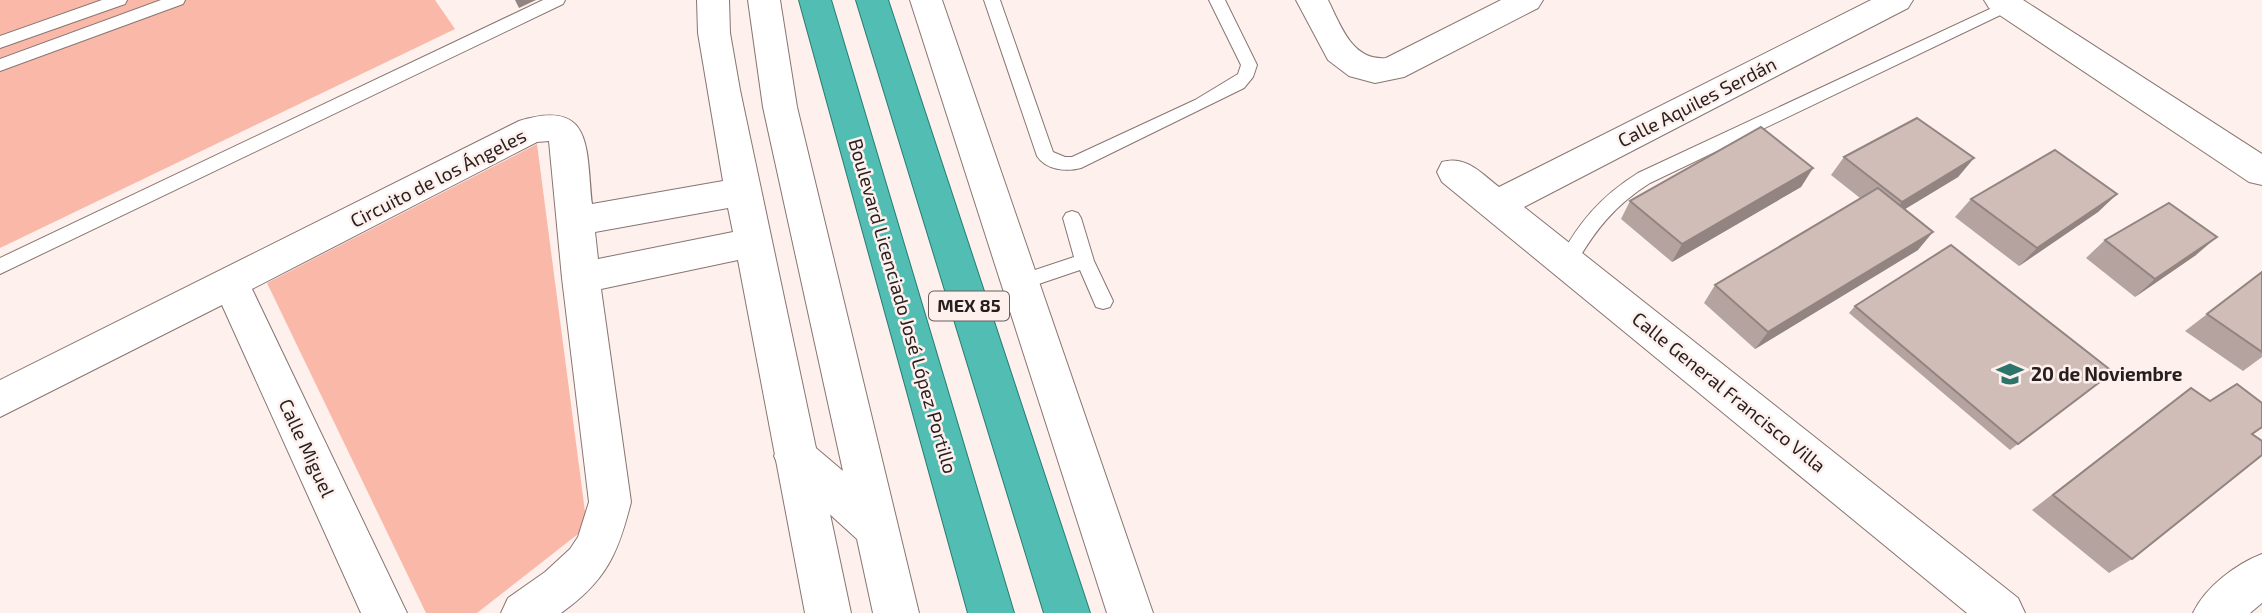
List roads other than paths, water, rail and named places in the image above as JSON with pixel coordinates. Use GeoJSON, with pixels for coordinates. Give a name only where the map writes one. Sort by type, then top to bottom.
{"type":"FeatureCollection","features":[{"type":"Feature","properties":{"kind":"highway","name":"Boulevard Licenciado José López Portillo"},"geometry":{"type":"LineString","coordinates":[[816,0],[991,613]]}},
{"type":"Feature","properties":{"kind":"highway","name":"MEX 85"},"geometry":{"type":"LineString","coordinates":[[872,0],[1067,613]]}},
{"type":"Feature","properties":{"kind":"street"},"geometry":{"type":"LineString","coordinates":[[713,0],[714,33],[752,243],[828,613]]}},
{"type":"Feature","properties":{"kind":"street"},"geometry":{"type":"LineString","coordinates":[[764,0],[780,107],[896,613]]}},
{"type":"Feature","properties":{"kind":"street"},"geometry":{"type":"LineString","coordinates":[[926,0],[1129,613]]}},
{"type":"Feature","properties":{"kind":"street"},"geometry":{"type":"LineString","coordinates":[[1312,0],[1339,53],[1346,61],[1369,72],[1392,69],[1527,0]]}},
{"type":"Feature","properties":{"kind":"street","name":"Calle Aquiles Serdán"},"geometry":{"type":"LineString","coordinates":[[1497,205],[1897,0]]}},
{"type":"Feature","properties":{"kind":"street"},"geometry":{"type":"LineString","coordinates":[[2004,2],[2262,172]]}},
{"type":"Feature","properties":{"kind":"street","name":"Circuito de los Ángeles"},"geometry":{"type":"LineString","coordinates":[[0,400],[531,130],[558,127],[568,140],[581,278],[610,502],[591,556],[561,586],[524,613]]}},
{"type":"Feature","properties":{"kind":"street","name":"Calle General Francisco Villa"},"geometry":{"type":"LineString","coordinates":[[1455,172],[2002,613]]}},
{"type":"Feature","properties":{"kind":"street"},"geometry":{"type":"LineString","coordinates":[[576,221],[744,191]]}},
{"type":"Feature","properties":{"kind":"street"},"geometry":{"type":"LineString","coordinates":[[581,278],[752,243]]}},
{"type":"Feature","properties":{"kind":"street","name":"Calle Miguel"},"geometry":{"type":"LineString","coordinates":[[230,282],[384,613]]}},
{"type":"Feature","properties":{"kind":"street"},"geometry":{"type":"LineString","coordinates":[[795,456],[876,528]]}},
{"type":"Feature","properties":{"kind":"street"},"geometry":{"type":"LineString","coordinates":[[2216,613],[2262,575]]}},
{"type":"Feature","properties":{"kind":"lane"},"geometry":{"type":"LineString","coordinates":[[0,42],[119,0]]}},
{"type":"Feature","properties":{"kind":"lane"},"geometry":{"type":"LineString","coordinates":[[0,65],[177,0]]}},
{"type":"Feature","properties":{"kind":"lane"},"geometry":{"type":"LineString","coordinates":[[0,266],[556,0]]}},
{"type":"Feature","properties":{"kind":"lane"},"geometry":{"type":"LineString","coordinates":[[992,0],[1046,156],[1063,164],[1075,163],[1238,84],[1249,65],[1217,0]]}},
{"type":"Feature","properties":{"kind":"lane"},"geometry":{"type":"LineString","coordinates":[[1567,262],[1595,215],[1620,192],[2004,2]]}},
{"type":"Feature","properties":{"kind":"lane"},"geometry":{"type":"LineString","coordinates":[[86,12],[95,30]]}},
{"type":"Feature","properties":{"kind":"lane"},"geometry":{"type":"LineString","coordinates":[[1072,218],[1084,261],[1103,301]]}},
{"type":"Feature","properties":{"kind":"lane"},"geometry":{"type":"LineString","coordinates":[[1018,283],[1084,261]]}},
{"type":"Feature","properties":{"kind":"place","name":"20 de Noviembre"},"geometry":{"type":"Point","coordinates":[2010,374]}}]}
